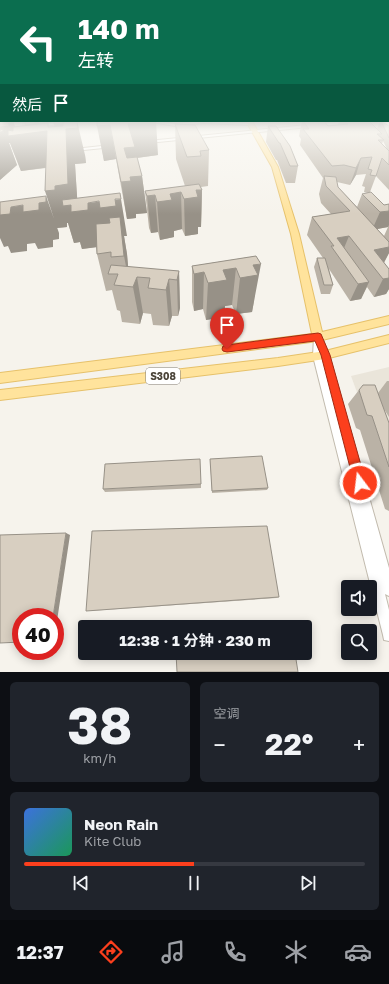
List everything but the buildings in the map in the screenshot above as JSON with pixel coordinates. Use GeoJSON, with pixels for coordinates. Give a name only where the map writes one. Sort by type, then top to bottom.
{"type":"FeatureCollection","features":[{"type":"Feature","properties":{"kind":"main road"},"geometry":{"type":"LineString","coordinates":[[266,151],[275,167],[295,234],[318,337]]}},
{"type":"Feature","properties":{"kind":"main road","name":"S308"},"geometry":{"type":"LineString","coordinates":[[0,378],[318,337],[389,320]]}},
{"type":"Feature","properties":{"kind":"main road","name":"S308"},"geometry":{"type":"LineString","coordinates":[[0,395],[321,355],[389,339]]}},
{"type":"Feature","properties":{"kind":"street"},"geometry":{"type":"LineString","coordinates":[[318,337],[325,384],[389,635]]}},
{"type":"Feature","properties":{"kind":"street"},"geometry":{"type":"LineString","coordinates":[[321,355],[389,590]]}},
{"type":"Feature","properties":{"kind":"shaded area"},"geometry":{"type":"Polygon","coordinates":[[[389,367],[389,479],[351,376],[389,367]]]}},
{"type":"Feature","properties":{"kind":"route"},"geometry":{"type":"LineString","coordinates":[[227,349],[318,337],[325,355],[360,483]]}}]}
